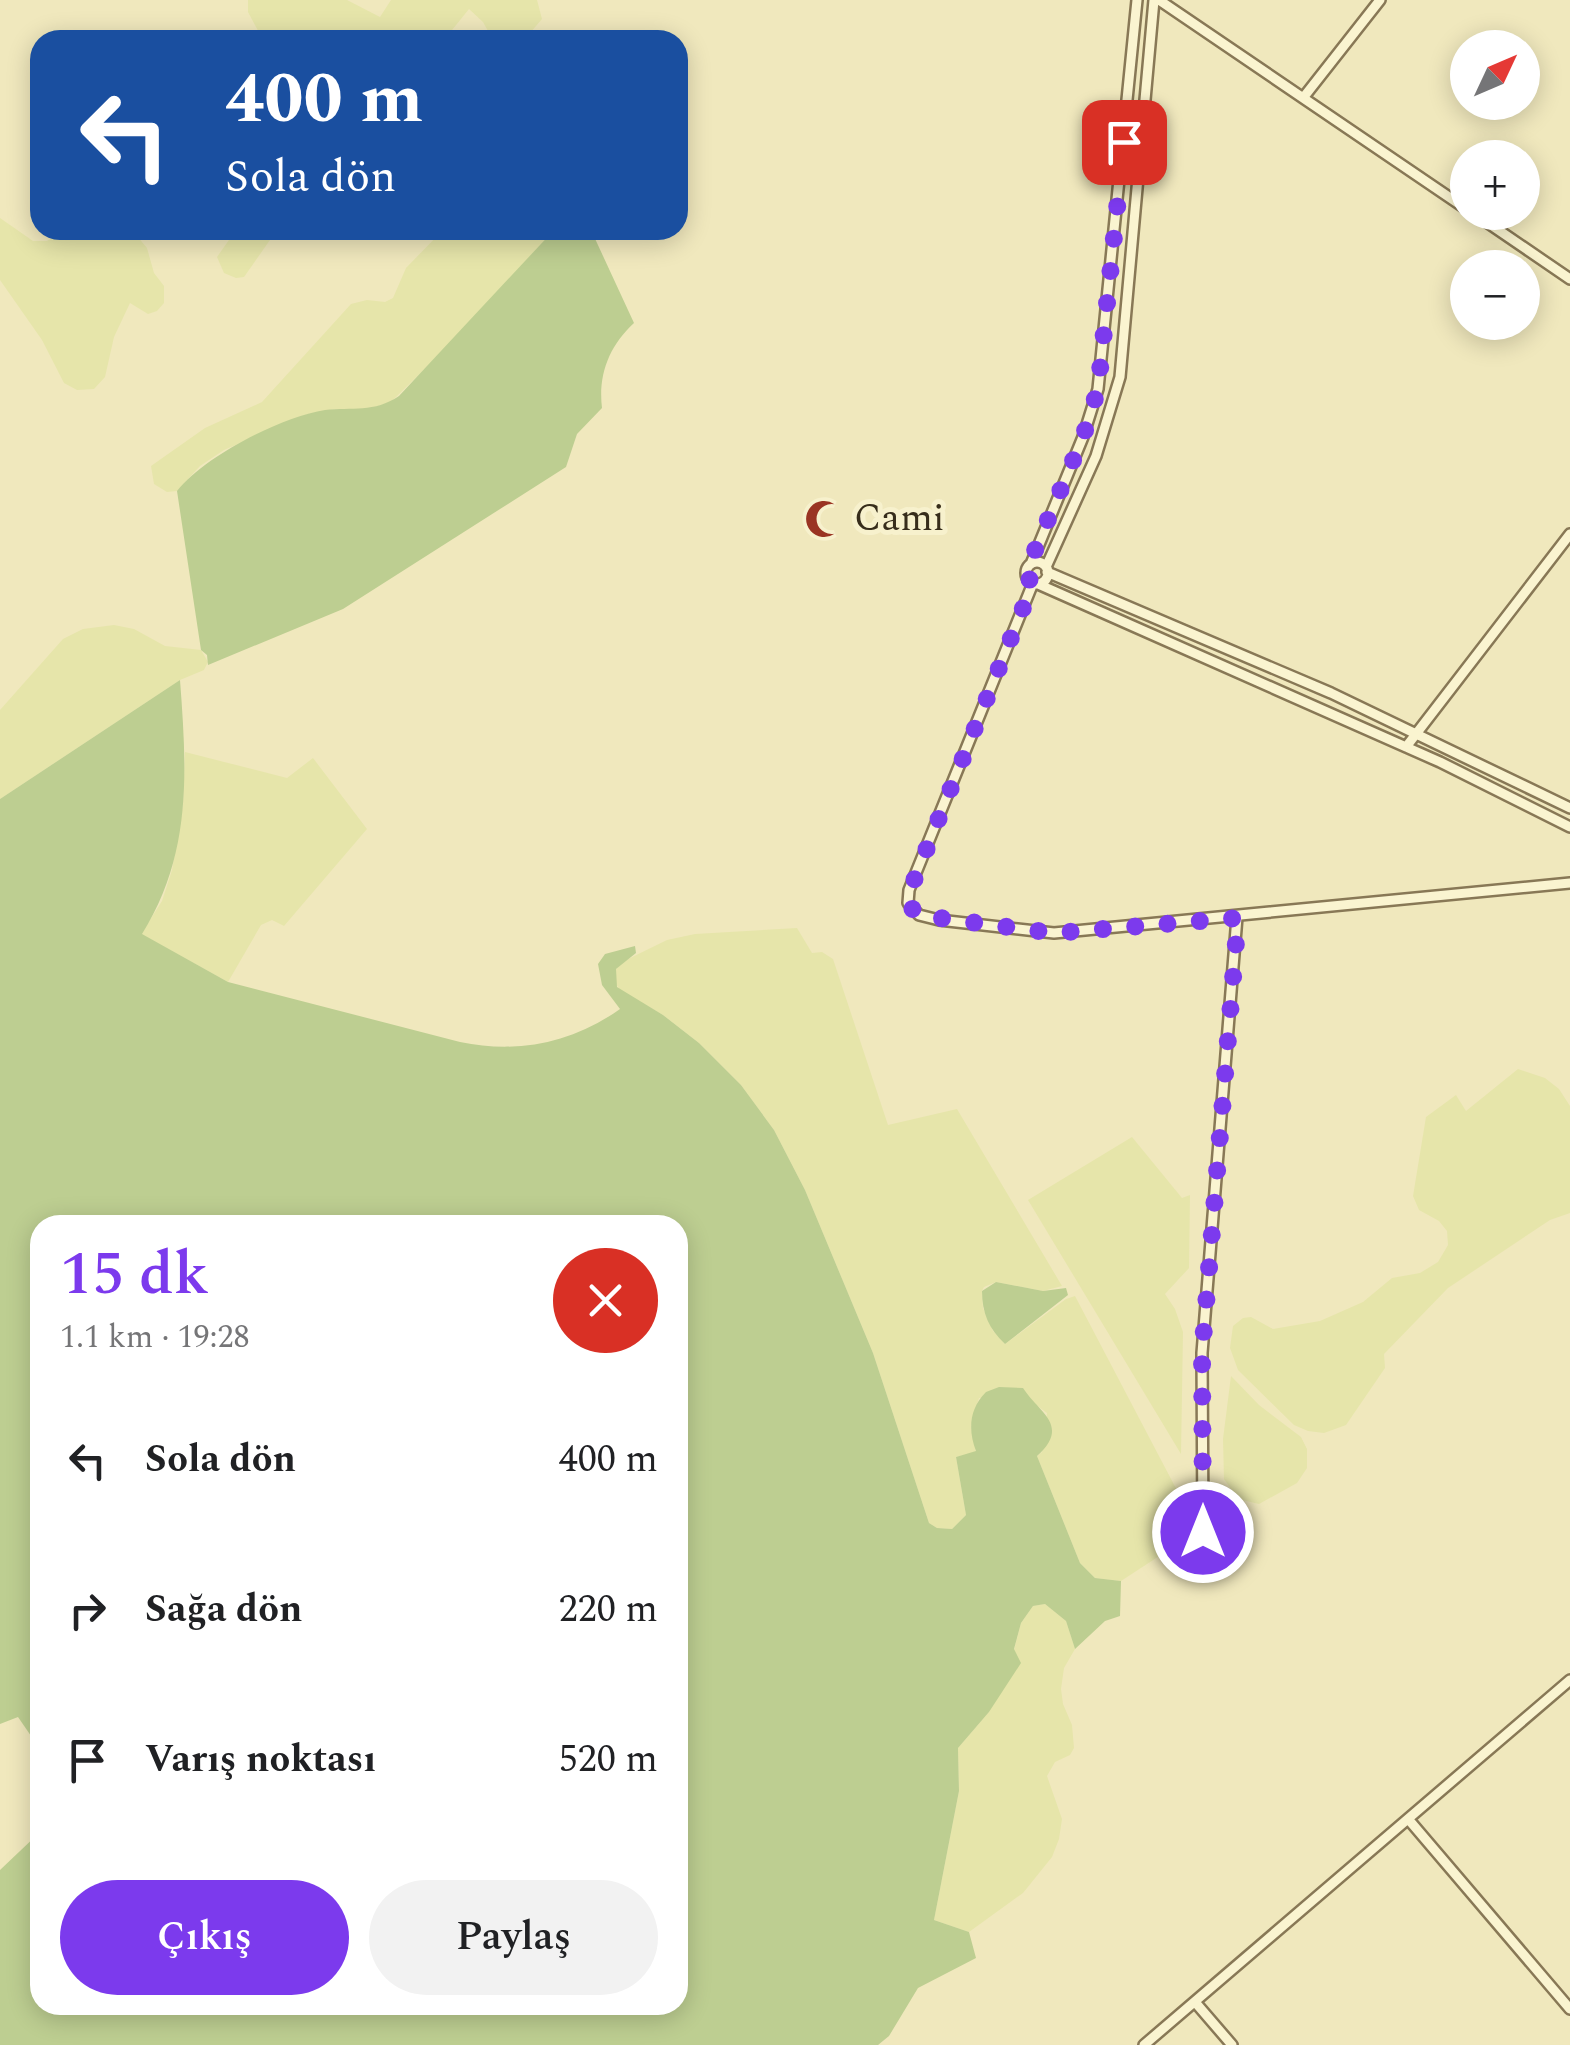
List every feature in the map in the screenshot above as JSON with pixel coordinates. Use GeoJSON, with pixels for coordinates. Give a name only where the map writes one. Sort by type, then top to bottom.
{"type":"FeatureCollection","features":[{"type":"Feature","properties":{"kind":"street"},"geometry":{"type":"LineString","coordinates":[[1137,0],[1098,389],[1083,437],[1026,574],[1036,583],[1406,747],[1570,827]]}},
{"type":"Feature","properties":{"kind":"street"},"geometry":{"type":"LineString","coordinates":[[1450,197],[1156,0],[1120,377],[1096,456],[1046,569],[1045,580],[1036,583],[909,890],[910,908],[919,915],[954,923],[1054,933],[1238,918],[1570,882]]}},
{"type":"Feature","properties":{"kind":"street"},"geometry":{"type":"LineString","coordinates":[[1303,98],[1380,0]]}},
{"type":"Feature","properties":{"kind":"street"},"geometry":{"type":"LineString","coordinates":[[1498,230],[1570,279]]}},
{"type":"Feature","properties":{"kind":"street"},"geometry":{"type":"LineString","coordinates":[[1406,747],[1570,534]]}},
{"type":"Feature","properties":{"kind":"street"},"geometry":{"type":"LineString","coordinates":[[1031,564],[1038,562],[1046,569],[1332,692],[1570,808]]}},
{"type":"Feature","properties":{"kind":"street"},"geometry":{"type":"LineString","coordinates":[[1203,1532],[1202,1353],[1238,918]]}},
{"type":"Feature","properties":{"kind":"street"},"geometry":{"type":"LineString","coordinates":[[1144,2045],[1570,1680]]}},
{"type":"Feature","properties":{"kind":"street"},"geometry":{"type":"LineString","coordinates":[[1409,1820],[1570,2010]]}},
{"type":"Feature","properties":{"kind":"street"},"geometry":{"type":"LineString","coordinates":[[1195,2002],[1232,2045]]}},
{"type":"Feature","properties":{"kind":"shaded area"},"geometry":{"type":"Polygon","coordinates":[[[248,0],[347,0],[380,17],[391,0],[537,0],[542,19],[533,30],[487,30],[469,9],[452,30],[258,30],[248,12],[248,0]]]}},
{"type":"Feature","properties":{"kind":"shaded area"},"geometry":{"type":"Polygon","coordinates":[[[0,218],[33,241],[140,240],[164,286],[164,303],[148,314],[130,303],[114,337],[105,377],[94,389],[77,390],[64,383],[42,340],[0,280],[0,218]]]}},
{"type":"Feature","properties":{"kind":"shaded area"},"geometry":{"type":"Polygon","coordinates":[[[229,240],[270,240],[244,277],[224,273],[217,257],[229,240]]]}},
{"type":"Feature","properties":{"kind":"shaded area"},"geometry":{"type":"Polygon","coordinates":[[[433,240],[545,240],[457,337],[391,402],[366,410],[335,409],[308,414],[224,450],[200,466],[177,491],[167,492],[154,484],[151,466],[205,428],[262,402],[351,304],[393,298],[406,268],[433,240]]]}},
{"type":"Feature","properties":{"kind":"shaded area"},"geometry":{"type":"Polygon","coordinates":[[[114,625],[134,629],[165,646],[201,650],[208,662],[204,670],[180,680],[0,799],[0,710],[63,639],[83,629],[114,625]]]}},
{"type":"Feature","properties":{"kind":"shaded area"},"geometry":{"type":"Polygon","coordinates":[[[185,752],[287,778],[313,758],[367,829],[284,926],[272,920],[261,925],[228,982],[141,934],[162,901],[172,870],[183,805],[185,752]]]}},
{"type":"Feature","properties":{"kind":"shaded area"},"geometry":{"type":"Polygon","coordinates":[[[797,928],[812,953],[822,952],[833,959],[888,1125],[957,1109],[1062,1286],[1043,1291],[996,1282],[984,1287],[983,1308],[993,1331],[1005,1344],[1075,1296],[1181,1498],[1185,1519],[1179,1538],[1170,1549],[1121,1581],[1095,1578],[1080,1563],[1037,1456],[1042,1452],[1047,1413],[1032,1402],[979,1398],[971,1426],[976,1452],[956,1457],[966,1515],[952,1529],[929,1523],[873,1353],[805,1190],[774,1130],[741,1085],[699,1043],[615,983],[616,969],[622,962],[667,940],[695,934],[797,928]]]}},
{"type":"Feature","properties":{"kind":"shaded area"},"geometry":{"type":"Polygon","coordinates":[[[1518,1069],[1545,1078],[1559,1089],[1570,1106],[1570,1213],[1550,1220],[1448,1288],[1384,1354],[1385,1368],[1346,1425],[1324,1433],[1294,1425],[1238,1370],[1230,1348],[1233,1326],[1251,1317],[1273,1329],[1320,1321],[1363,1302],[1392,1278],[1420,1273],[1438,1262],[1448,1245],[1447,1231],[1439,1221],[1419,1210],[1413,1196],[1426,1117],[1456,1095],[1466,1111],[1518,1069]]]}},
{"type":"Feature","properties":{"kind":"shaded area"},"geometry":{"type":"Polygon","coordinates":[[[1132,1137],[1182,1198],[1190,1195],[1189,1268],[1165,1294],[1183,1332],[1181,1454],[1028,1200],[1132,1137]]]}},
{"type":"Feature","properties":{"kind":"shaded area"},"geometry":{"type":"Polygon","coordinates":[[[1231,1376],[1259,1405],[1301,1437],[1307,1449],[1307,1468],[1297,1483],[1259,1504],[1238,1499],[1224,1479],[1223,1439],[1231,1376]]]}},
{"type":"Feature","properties":{"kind":"shaded area"},"geometry":{"type":"Polygon","coordinates":[[[1045,1604],[1066,1621],[1075,1649],[1064,1668],[1061,1689],[1074,1748],[1070,1755],[1055,1762],[1047,1776],[1062,1819],[1059,1839],[1052,1857],[1023,1893],[969,1932],[934,1920],[959,1791],[958,1748],[989,1712],[1021,1623],[1033,1606],[1045,1604]]]}},
{"type":"Feature","properties":{"kind":"green space"},"geometry":{"type":"Polygon","coordinates":[[[545,240],[596,240],[634,323],[612,351],[602,384],[602,408],[577,434],[566,467],[343,609],[208,665],[207,655],[201,650],[177,491],[206,465],[266,429],[307,414],[372,407],[399,396],[545,240]]]}},
{"type":"Feature","properties":{"kind":"green space"},"geometry":{"type":"Polygon","coordinates":[[[180,680],[184,780],[178,843],[170,874],[142,934],[228,982],[460,1042],[503,1047],[564,1038],[620,1009],[602,985],[598,964],[605,954],[635,946],[636,953],[616,969],[617,987],[699,1043],[741,1085],[774,1130],[805,1190],[873,1353],[929,1523],[952,1529],[966,1515],[956,1457],[976,1451],[972,1420],[976,1405],[986,1392],[999,1387],[1023,1388],[1049,1420],[1051,1436],[1037,1456],[1080,1563],[1095,1578],[1121,1581],[1120,1616],[1105,1621],[1075,1649],[1066,1621],[1045,1604],[1033,1606],[1021,1623],[1014,1649],[1021,1663],[989,1712],[958,1748],[959,1791],[934,1920],[969,1932],[976,1958],[918,1988],[889,2036],[878,2045],[0,2045],[0,1870],[30,1842],[30,2015],[688,2015],[688,1215],[30,1215],[30,1734],[18,1717],[0,1724],[0,799],[180,680]]]}},
{"type":"Feature","properties":{"kind":"green space"},"geometry":{"type":"Polygon","coordinates":[[[996,1282],[1043,1291],[1066,1288],[1068,1295],[1005,1344],[991,1326],[983,1306],[982,1291],[996,1282]]]}},
{"type":"Feature","properties":{"kind":"place","name":"Cami"},"geometry":{"type":"Point","coordinates":[824,519]}},
{"type":"Feature","properties":{"kind":"route"},"geometry":{"type":"LineString","coordinates":[[1124,142],[1103,356],[1094,405],[1027,569],[1027,577],[1033,583],[907,898],[910,908],[924,916],[954,923],[1054,933],[1238,918],[1202,1353],[1203,1532]]}}]}
